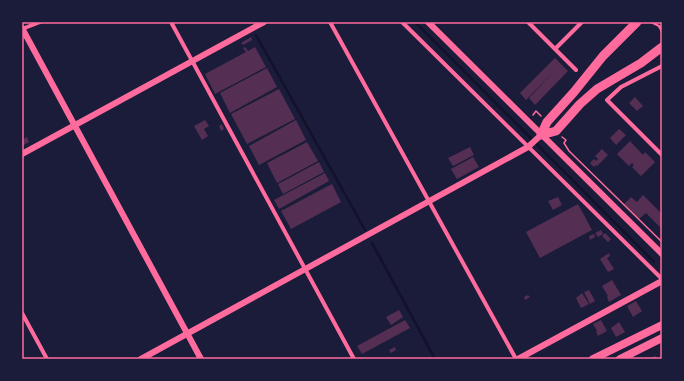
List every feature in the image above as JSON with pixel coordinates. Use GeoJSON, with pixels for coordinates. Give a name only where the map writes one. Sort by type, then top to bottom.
{"type":"FeatureCollection","features":[{"type":"Feature","properties":{"kind":"highway"},"geometry":{"type":"LineString","coordinates":[[540,137],[547,122],[603,56],[637,22]]}},
{"type":"Feature","properties":{"kind":"highway"},"geometry":{"type":"LineString","coordinates":[[540,137],[556,131],[580,104],[597,89],[641,63],[661,47]]}},
{"type":"Feature","properties":{"kind":"main road"},"geometry":{"type":"LineString","coordinates":[[593,359],[662,325]]}},
{"type":"Feature","properties":{"kind":"main road"},"geometry":{"type":"LineString","coordinates":[[620,359],[662,338]]}},
{"type":"Feature","properties":{"kind":"street"},"geometry":{"type":"LineString","coordinates":[[40,22],[22,28],[201,359]]}},
{"type":"Feature","properties":{"kind":"street"},"geometry":{"type":"LineString","coordinates":[[171,22],[354,359]]}},
{"type":"Feature","properties":{"kind":"street"},"geometry":{"type":"LineString","coordinates":[[22,154],[264,22]]}},
{"type":"Feature","properties":{"kind":"street"},"geometry":{"type":"LineString","coordinates":[[330,22],[517,359],[662,280],[530,146],[402,22]]}},
{"type":"Feature","properties":{"kind":"street"},"geometry":{"type":"LineString","coordinates":[[428,22],[540,137],[662,254]]}},
{"type":"Feature","properties":{"kind":"street"},"geometry":{"type":"LineString","coordinates":[[528,22],[576,70]]}},
{"type":"Feature","properties":{"kind":"street"},"geometry":{"type":"LineString","coordinates":[[555,49],[582,22]]}},
{"type":"Feature","properties":{"kind":"street"},"geometry":{"type":"LineString","coordinates":[[662,66],[622,87],[607,100],[662,155]]}},
{"type":"Feature","properties":{"kind":"street"},"geometry":{"type":"LineString","coordinates":[[141,359],[530,146],[540,137]]}},
{"type":"Feature","properties":{"kind":"street"},"geometry":{"type":"LineString","coordinates":[[22,314],[47,359]]}},
{"type":"Feature","properties":{"kind":"lane"},"geometry":{"type":"LineString","coordinates":[[651,22],[659,26],[662,31]]}},
{"type":"Feature","properties":{"kind":"path"},"geometry":{"type":"LineString","coordinates":[[533,115],[536,111],[541,116]]}},
{"type":"Feature","properties":{"kind":"path"},"geometry":{"type":"LineString","coordinates":[[562,137],[566,140],[564,143],[570,151],[662,242]]}},
{"type":"Feature","properties":{"kind":"building"},"geometry":{"type":"Polygon","coordinates":[[[251,37],[252,40],[243,45],[241,43],[251,37]]]}},
{"type":"Feature","properties":{"kind":"building"},"geometry":{"type":"Polygon","coordinates":[[[245,47],[248,51],[255,47],[266,67],[215,94],[205,74],[246,52],[243,48],[245,47]]]}},
{"type":"Feature","properties":{"kind":"building"},"geometry":{"type":"Polygon","coordinates":[[[555,58],[568,71],[535,105],[529,98],[555,70],[526,100],[520,93],[555,58]]]}},
{"type":"Feature","properties":{"kind":"building"},"geometry":{"type":"Polygon","coordinates":[[[267,68],[277,87],[230,113],[220,93],[267,68]]]}},
{"type":"Feature","properties":{"kind":"building"},"geometry":{"type":"Polygon","coordinates":[[[279,89],[295,119],[247,144],[231,114],[279,89]]]}},
{"type":"Feature","properties":{"kind":"building"},"geometry":{"type":"Polygon","coordinates":[[[635,97],[643,106],[637,111],[629,103],[635,97]]]}},
{"type":"Feature","properties":{"kind":"building"},"geometry":{"type":"Polygon","coordinates":[[[205,120],[209,126],[204,129],[208,136],[202,140],[194,126],[205,120]]]}},
{"type":"Feature","properties":{"kind":"building"},"geometry":{"type":"Polygon","coordinates":[[[296,120],[306,140],[259,165],[249,146],[296,120]]]}},
{"type":"Feature","properties":{"kind":"building"},"geometry":{"type":"Polygon","coordinates":[[[222,124],[224,129],[221,131],[219,126],[222,124]]]}},
{"type":"Feature","properties":{"kind":"building"},"geometry":{"type":"Polygon","coordinates":[[[619,129],[626,135],[616,145],[610,138],[619,129]]]}},
{"type":"Feature","properties":{"kind":"building"},"geometry":{"type":"Polygon","coordinates":[[[27,137],[29,142],[22,146],[22,140],[27,137]]]}},
{"type":"Feature","properties":{"kind":"building"},"geometry":{"type":"Polygon","coordinates":[[[630,141],[643,155],[645,152],[655,162],[641,176],[632,167],[634,165],[632,163],[629,166],[617,154],[630,141]]]}},
{"type":"Feature","properties":{"kind":"building"},"geometry":{"type":"Polygon","coordinates":[[[307,142],[318,161],[277,183],[267,163],[307,142]]]}},
{"type":"Feature","properties":{"kind":"building"},"geometry":{"type":"Polygon","coordinates":[[[470,147],[474,155],[453,166],[448,158],[470,147]]]}},
{"type":"Feature","properties":{"kind":"building"},"geometry":{"type":"Polygon","coordinates":[[[602,149],[608,155],[594,167],[590,163],[594,159],[596,161],[598,159],[595,156],[602,149]]]}},
{"type":"Feature","properties":{"kind":"building"},"geometry":{"type":"Polygon","coordinates":[[[473,157],[479,167],[457,179],[451,169],[473,157]]]}},
{"type":"Feature","properties":{"kind":"building"},"geometry":{"type":"Polygon","coordinates":[[[319,162],[324,172],[283,194],[278,184],[319,162]]]}},
{"type":"Feature","properties":{"kind":"building"},"geometry":{"type":"Polygon","coordinates":[[[325,173],[329,181],[279,209],[274,200],[325,173]]]}},
{"type":"Feature","properties":{"kind":"building"},"geometry":{"type":"Polygon","coordinates":[[[332,184],[341,202],[291,229],[281,211],[332,184]]]}},
{"type":"Feature","properties":{"kind":"building"},"geometry":{"type":"Polygon","coordinates":[[[643,195],[662,214],[661,228],[646,213],[639,219],[624,204],[631,197],[637,202],[643,195]]]}},
{"type":"Feature","properties":{"kind":"building"},"geometry":{"type":"Polygon","coordinates":[[[558,197],[562,205],[553,210],[548,201],[558,197]]]}},
{"type":"Feature","properties":{"kind":"building"},"geometry":{"type":"Polygon","coordinates":[[[578,204],[592,230],[540,258],[526,232],[578,204]]]}},
{"type":"Feature","properties":{"kind":"building"},"geometry":{"type":"Polygon","coordinates":[[[601,230],[603,234],[598,237],[595,233],[601,230]]]}},
{"type":"Feature","properties":{"kind":"building"},"geometry":{"type":"Polygon","coordinates":[[[605,233],[611,239],[608,242],[602,236],[605,233]]]}},
{"type":"Feature","properties":{"kind":"building"},"geometry":{"type":"Polygon","coordinates":[[[594,234],[595,237],[590,240],[589,236],[594,234]]]}},
{"type":"Feature","properties":{"kind":"building"},"geometry":{"type":"Polygon","coordinates":[[[609,253],[610,256],[607,258],[614,269],[608,272],[600,259],[609,253]]]}},
{"type":"Feature","properties":{"kind":"building"},"geometry":{"type":"Polygon","coordinates":[[[612,280],[621,295],[609,302],[608,296],[602,286],[612,280]]]}},
{"type":"Feature","properties":{"kind":"building"},"geometry":{"type":"Polygon","coordinates":[[[589,290],[595,301],[590,304],[584,292],[589,290]]]}},
{"type":"Feature","properties":{"kind":"building"},"geometry":{"type":"Polygon","coordinates":[[[582,293],[589,304],[581,308],[576,298],[582,293]]]}},
{"type":"Feature","properties":{"kind":"building"},"geometry":{"type":"Polygon","coordinates":[[[528,295],[530,297],[525,300],[524,297],[528,295]]]}},
{"type":"Feature","properties":{"kind":"building"},"geometry":{"type":"Polygon","coordinates":[[[636,301],[642,311],[633,317],[627,306],[636,301]]]}},
{"type":"Feature","properties":{"kind":"building"},"geometry":{"type":"Polygon","coordinates":[[[399,310],[403,317],[391,325],[386,317],[399,310]]]}},
{"type":"Feature","properties":{"kind":"building"},"geometry":{"type":"Polygon","coordinates":[[[405,320],[410,328],[362,354],[357,346],[405,320]]]}},
{"type":"Feature","properties":{"kind":"building"},"geometry":{"type":"Polygon","coordinates":[[[601,320],[607,331],[598,336],[593,324],[601,320]]]}},
{"type":"Feature","properties":{"kind":"building"},"geometry":{"type":"Polygon","coordinates":[[[619,322],[625,332],[616,337],[611,328],[619,322]]]}},
{"type":"Feature","properties":{"kind":"building"},"geometry":{"type":"Polygon","coordinates":[[[395,347],[396,350],[391,353],[389,350],[395,347]]]}},
{"type":"Feature","properties":{"kind":"building"},"geometry":{"type":"Polygon","coordinates":[[[656,356],[657,359],[649,359],[649,358],[656,356]]]}},
{"type":"Feature","properties":{"kind":"waterway"},"geometry":{"type":"LineString","coordinates":[[415,22],[654,262]]}},
{"type":"Feature","properties":{"kind":"waterway"},"geometry":{"type":"LineString","coordinates":[[256,35],[365,230]]}},
{"type":"Feature","properties":{"kind":"waterway"},"geometry":{"type":"LineString","coordinates":[[372,243],[435,359]]}}]}
